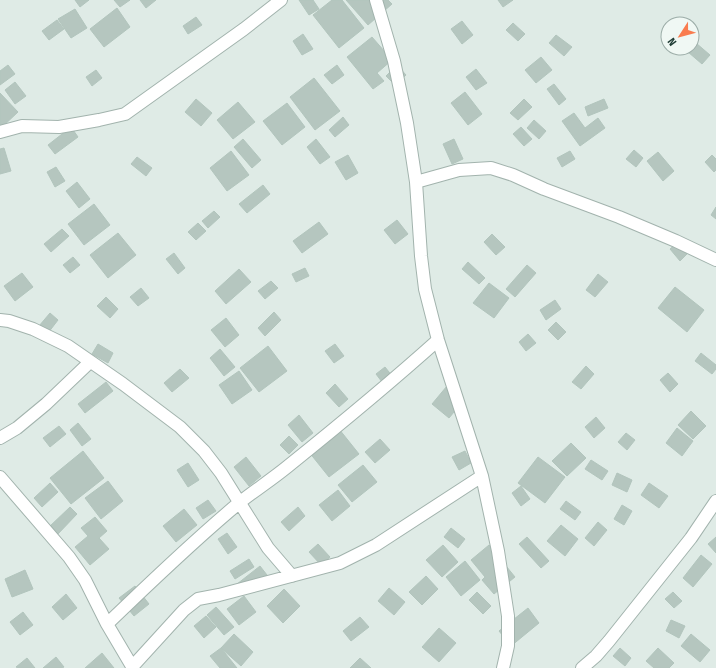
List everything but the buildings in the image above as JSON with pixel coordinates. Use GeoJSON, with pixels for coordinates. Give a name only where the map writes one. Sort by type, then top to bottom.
{"type":"FeatureCollection","features":[{"type":"Feature","properties":{"kind":"street"},"geometry":{"type":"LineString","coordinates":[[0,132],[22,126],[59,127],[125,114],[244,29],[281,0]]}},
{"type":"Feature","properties":{"kind":"street"},"geometry":{"type":"LineString","coordinates":[[376,0],[394,61],[408,123],[416,182],[421,256],[425,289],[438,340],[482,476],[498,551],[508,616],[508,646],[503,668]]}},
{"type":"Feature","properties":{"kind":"street"},"geometry":{"type":"LineString","coordinates":[[416,182],[459,170],[491,168],[513,175],[544,189],[619,217],[716,260]]}},
{"type":"Feature","properties":{"kind":"street"},"geometry":{"type":"LineString","coordinates":[[0,320],[33,329],[68,346],[180,427],[204,451],[221,473],[268,548],[292,576]]}},
{"type":"Feature","properties":{"kind":"street"},"geometry":{"type":"LineString","coordinates":[[107,624],[201,535],[240,502],[333,430],[438,340]]}},
{"type":"Feature","properties":{"kind":"street"},"geometry":{"type":"LineString","coordinates":[[0,438],[17,428],[46,404],[90,362]]}},
{"type":"Feature","properties":{"kind":"street"},"geometry":{"type":"LineString","coordinates":[[0,477],[69,557],[86,580],[107,624],[133,668],[184,610],[198,599],[219,595],[340,563],[376,545],[482,476]]}},
{"type":"Feature","properties":{"kind":"street"},"geometry":{"type":"LineString","coordinates":[[582,668],[596,656],[614,635],[691,538],[716,501]]}}]}
